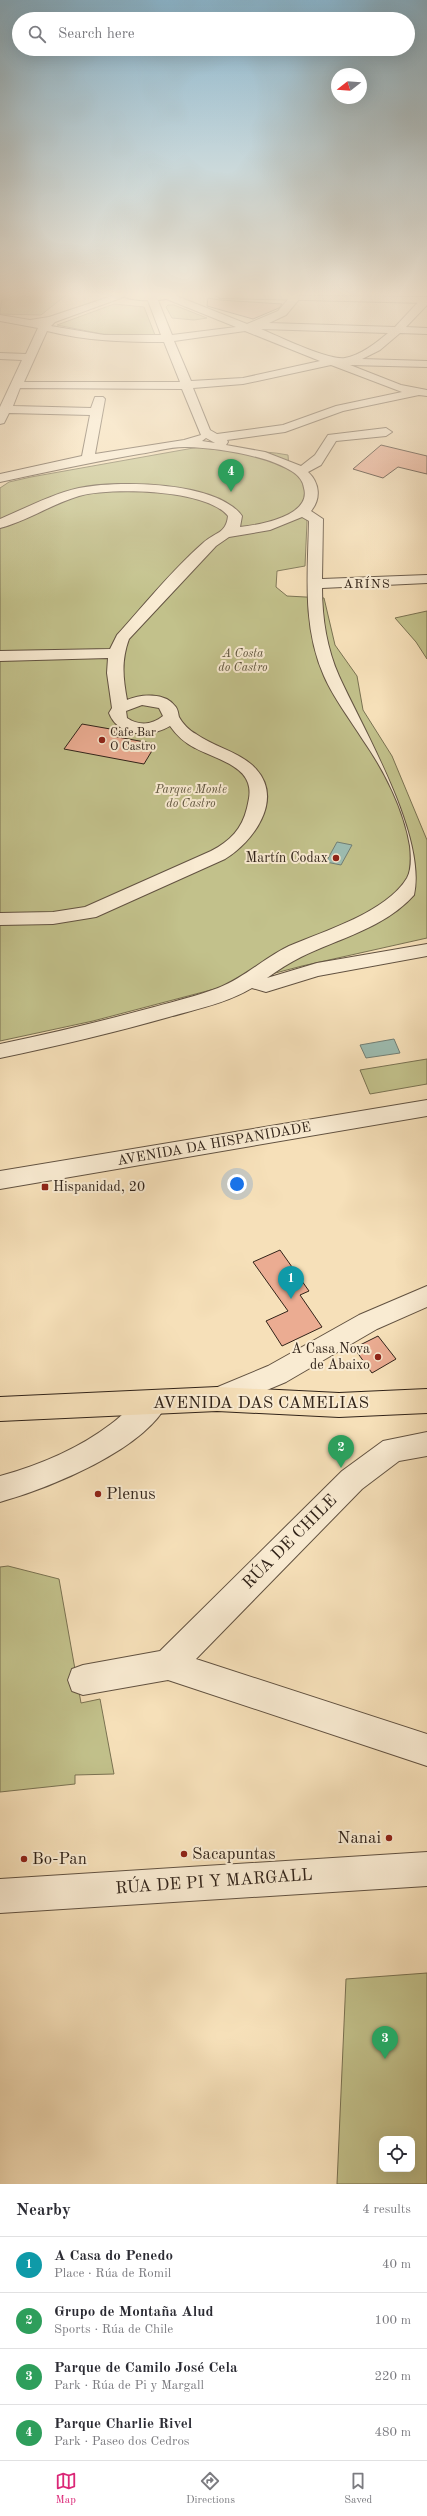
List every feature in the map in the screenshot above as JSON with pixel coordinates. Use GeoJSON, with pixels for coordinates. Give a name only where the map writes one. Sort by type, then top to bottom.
{"type":"FeatureCollection","features":[{"type":"Feature","properties":{"kind":"main road","name":"AVENIDA DAS CAMELIAS"},"geometry":{"type":"LineString","coordinates":[[0,1409],[217,1399],[339,1405],[427,1401]]}},
{"type":"Feature","properties":{"kind":"street"},"geometry":{"type":"LineString","coordinates":[[0,420],[10,397]]}},
{"type":"Feature","properties":{"kind":"street"},"geometry":{"type":"LineString","coordinates":[[88,459],[100,397]]}},
{"type":"Feature","properties":{"kind":"street"},"geometry":{"type":"LineString","coordinates":[[191,397],[210,435],[241,452]]}},
{"type":"Feature","properties":{"kind":"street"},"geometry":{"type":"LineString","coordinates":[[2,476],[186,442],[210,435],[285,428],[340,408],[401,397]]}},
{"type":"Feature","properties":{"kind":"street"},"geometry":{"type":"LineString","coordinates":[[4,408],[97,412]]}},
{"type":"Feature","properties":{"kind":"street"},"geometry":{"type":"LineString","coordinates":[[301,470],[309,468],[318,461],[332,438],[386,432]]}},
{"type":"Feature","properties":{"kind":"street"},"geometry":{"type":"LineString","coordinates":[[186,442],[241,452],[290,464],[301,470],[310,480],[313,489],[312,500],[302,512],[268,527],[229,532]]}},
{"type":"Feature","properties":{"kind":"street"},"geometry":{"type":"LineString","coordinates":[[0,524],[80,492],[121,487],[190,495],[217,502],[228,507],[235,516],[234,526],[229,532],[209,544],[122,638],[115,659],[113,677],[120,708]]}},
{"type":"Feature","properties":{"kind":"street"},"geometry":{"type":"LineString","coordinates":[[0,1051],[124,1023],[226,993],[251,980],[274,963],[331,938],[378,912],[408,889],[417,877],[419,847],[416,832],[380,752],[343,698],[327,667],[317,631],[314,584],[316,519],[302,512]]}},
{"type":"Feature","properties":{"kind":"street"},"geometry":{"type":"LineString","coordinates":[[314,584],[427,579]]}},
{"type":"Feature","properties":{"kind":"street"},"geometry":{"type":"LineString","coordinates":[[0,656],[52,653],[115,659]]}},
{"type":"Feature","properties":{"kind":"street"},"geometry":{"type":"LineString","coordinates":[[115,659],[122,675],[149,700]]}},
{"type":"Feature","properties":{"kind":"street"},"geometry":{"type":"LineString","coordinates":[[0,919],[53,918],[89,912],[218,855],[237,845],[247,833],[257,808],[257,785],[251,773],[235,760],[191,739],[171,717],[170,710],[166,705],[149,700],[132,702],[120,708],[117,713],[120,721],[138,729],[160,726],[171,717]]}},
{"type":"Feature","properties":{"kind":"street"},"geometry":{"type":"LineString","coordinates":[[251,980],[266,984],[317,970],[427,950]]}},
{"type":"Feature","properties":{"kind":"street","name":"AVENIDA DA HISPANIDADE"},"geometry":{"type":"LineString","coordinates":[[0,1180],[427,1108]]}},
{"type":"Feature","properties":{"kind":"street"},"geometry":{"type":"LineString","coordinates":[[217,1399],[277,1374],[368,1322],[427,1296]]}},
{"type":"Feature","properties":{"kind":"street"},"geometry":{"type":"LineString","coordinates":[[0,1489],[35,1480],[112,1440],[136,1423],[155,1402]]}},
{"type":"Feature","properties":{"kind":"street","name":"RÚA DE CHILE"},"geometry":{"type":"LineString","coordinates":[[168,1665],[352,1480],[393,1450],[427,1444]]}},
{"type":"Feature","properties":{"kind":"street"},"geometry":{"type":"LineString","coordinates":[[82,1680],[168,1665],[427,1750]]}},
{"type":"Feature","properties":{"kind":"street","name":"RÚA DE PI Y MARGALL"},"geometry":{"type":"LineString","coordinates":[[0,1896],[427,1869]]}},
{"type":"Feature","properties":{"kind":"green space","name":"Parque Monte do Castro"},"geometry":{"type":"Polygon","coordinates":[[[199,447],[288,455],[289,468],[304,479],[307,522],[305,566],[277,571],[276,587],[287,596],[324,598],[335,645],[357,676],[363,710],[392,756],[427,840],[427,938],[302,966],[93,1021],[0,1041],[0,488],[9,482],[31,477],[199,447]]]}},
{"type":"Feature","properties":{"kind":"green space"},"geometry":{"type":"Polygon","coordinates":[[[427,611],[427,659],[416,642],[395,618],[427,611]]]}},
{"type":"Feature","properties":{"kind":"green space"},"geometry":{"type":"Polygon","coordinates":[[[427,1059],[427,1084],[370,1094],[360,1070],[427,1059]]]}},
{"type":"Feature","properties":{"kind":"green space"},"geometry":{"type":"Polygon","coordinates":[[[8,1566],[59,1579],[81,1703],[100,1699],[114,1774],[75,1775],[75,1784],[0,1792],[0,1567],[8,1566]]]}},
{"type":"Feature","properties":{"kind":"green space"},"geometry":{"type":"Polygon","coordinates":[[[427,1973],[427,2184],[337,2184],[346,1979],[427,1973]]]}},
{"type":"Feature","properties":{"kind":"water"},"geometry":{"type":"Polygon","coordinates":[[[337,842],[352,845],[341,865],[326,862],[337,842]]]}},
{"type":"Feature","properties":{"kind":"water"},"geometry":{"type":"Polygon","coordinates":[[[394,1039],[400,1053],[366,1058],[360,1045],[394,1039]]]}},
{"type":"Feature","properties":{"kind":"building"},"geometry":{"type":"Polygon","coordinates":[[[381,445],[427,456],[427,474],[398,467],[383,478],[353,469],[381,445]]]}},
{"type":"Feature","properties":{"kind":"building","name":"Cafe Bar O Castro"},"geometry":{"type":"Polygon","coordinates":[[[82,724],[116,730],[112,736],[156,744],[144,764],[64,749],[82,724]]]}},
{"type":"Feature","properties":{"kind":"building"},"geometry":{"type":"Polygon","coordinates":[[[280,1250],[309,1291],[300,1295],[322,1327],[282,1346],[266,1321],[288,1311],[253,1262],[280,1250]]]}},
{"type":"Feature","properties":{"kind":"building","name":"A Casa Nova de Abaixo"},"geometry":{"type":"Polygon","coordinates":[[[378,1336],[396,1359],[372,1373],[354,1348],[378,1336]]]}},
{"type":"Feature","properties":{"kind":"place","name":"Parque Charlie Rivel"},"geometry":{"type":"Point","coordinates":[231,492]}},
{"type":"Feature","properties":{"kind":"place","name":"Cafe Bar O Castro"},"geometry":{"type":"Point","coordinates":[102,740]}},
{"type":"Feature","properties":{"kind":"place","name":"Martín Codax"},"geometry":{"type":"Point","coordinates":[336,858]}},
{"type":"Feature","properties":{"kind":"place","name":"Hispanidad, 20"},"geometry":{"type":"Point","coordinates":[45,1187]}},
{"type":"Feature","properties":{"kind":"place","name":"A Casa do Penedo"},"geometry":{"type":"Point","coordinates":[291,1299]}},
{"type":"Feature","properties":{"kind":"place","name":"A Casa Nova de Abaixo"},"geometry":{"type":"Point","coordinates":[378,1357]}},
{"type":"Feature","properties":{"kind":"place","name":"Grupo de Montaña Alud"},"geometry":{"type":"Point","coordinates":[341,1468]}},
{"type":"Feature","properties":{"kind":"place","name":"Plenus"},"geometry":{"type":"Point","coordinates":[98,1494]}},
{"type":"Feature","properties":{"kind":"place","name":"Nanai"},"geometry":{"type":"Point","coordinates":[389,1838]}},
{"type":"Feature","properties":{"kind":"place","name":"Sacapuntas"},"geometry":{"type":"Point","coordinates":[184,1854]}},
{"type":"Feature","properties":{"kind":"place","name":"Bo-Pan"},"geometry":{"type":"Point","coordinates":[24,1859]}},
{"type":"Feature","properties":{"kind":"place","name":"Parque de Camilo José Cela"},"geometry":{"type":"Point","coordinates":[385,2059]}},
{"type":"Feature","properties":{"kind":"district","name":"ARÍNS"},"geometry":{"type":"Point","coordinates":[367,584]}},
{"type":"Feature","properties":{"kind":"park label","name":"A Costa do Castro"},"geometry":{"type":"Point","coordinates":[243,661]}}]}
